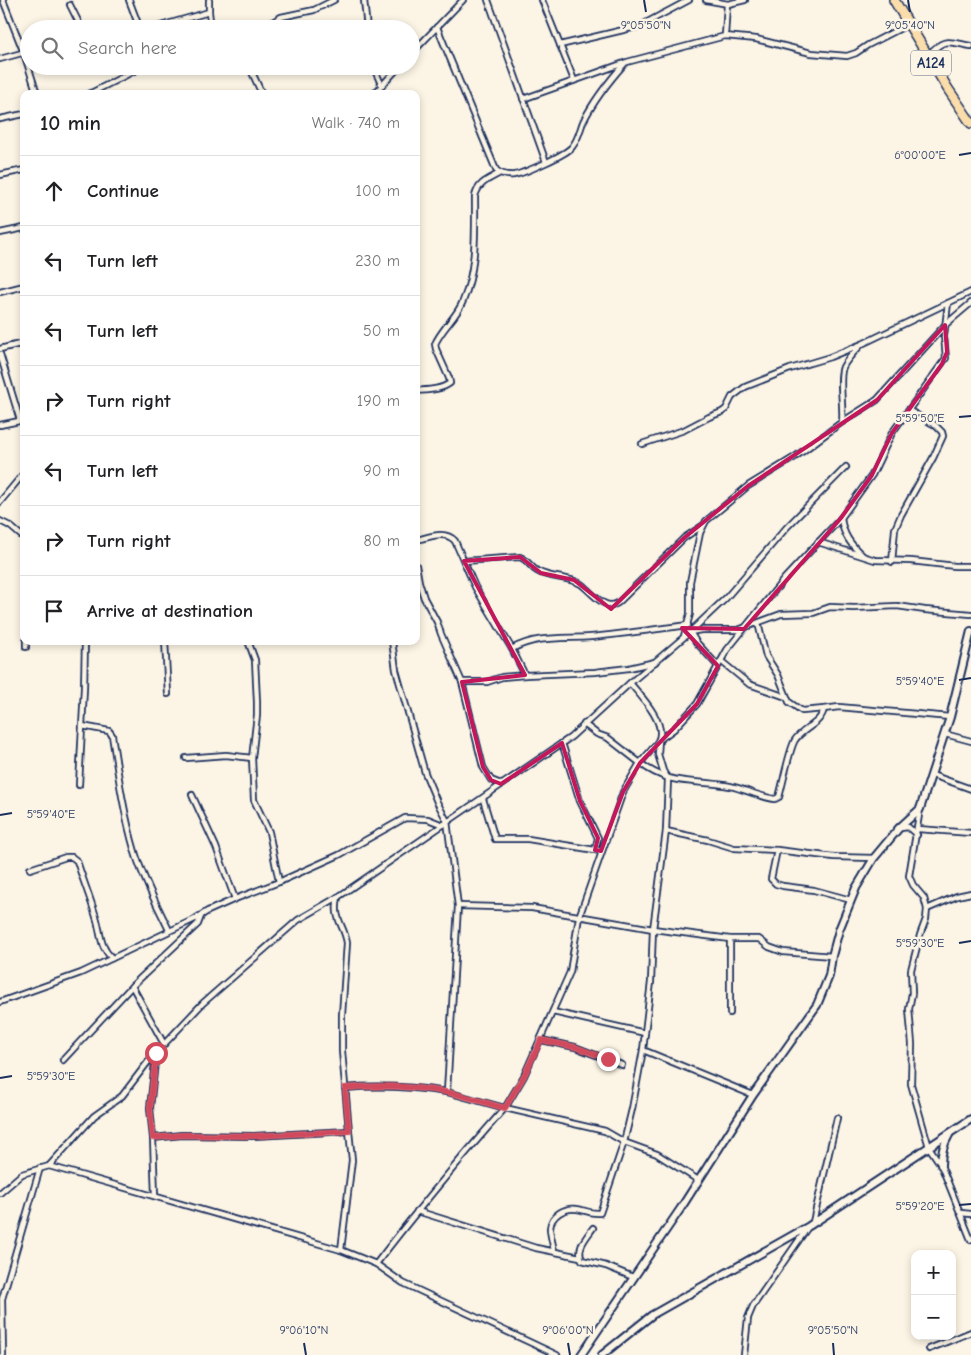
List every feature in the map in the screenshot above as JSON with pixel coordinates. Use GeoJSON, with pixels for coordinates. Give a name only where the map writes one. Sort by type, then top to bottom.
{"type":"FeatureCollection","features":[{"type":"Feature","properties":{"kind":"highway","name":"A124"},"geometry":{"type":"LineString","coordinates":[[894,0],[927,56],[971,123]]}},
{"type":"Feature","properties":{"kind":"street"},"geometry":{"type":"LineString","coordinates":[[3,0],[20,38]]}},
{"type":"Feature","properties":{"kind":"street"},"geometry":{"type":"LineString","coordinates":[[129,0],[137,20]]}},
{"type":"Feature","properties":{"kind":"street"},"geometry":{"type":"LineString","coordinates":[[209,0],[210,20]]}},
{"type":"Feature","properties":{"kind":"street"},"geometry":{"type":"LineString","coordinates":[[275,20],[281,16],[314,10],[334,0]]}},
{"type":"Feature","properties":{"kind":"street"},"geometry":{"type":"LineString","coordinates":[[364,0],[366,20]]}},
{"type":"Feature","properties":{"kind":"street"},"geometry":{"type":"LineString","coordinates":[[420,45],[463,0]]}},
{"type":"Feature","properties":{"kind":"street"},"geometry":{"type":"LineString","coordinates":[[488,0],[546,162]]}},
{"type":"Feature","properties":{"kind":"street"},"geometry":{"type":"LineString","coordinates":[[542,0],[574,80]]}},
{"type":"Feature","properties":{"kind":"street"},"geometry":{"type":"LineString","coordinates":[[560,45],[640,26],[689,0]]}},
{"type":"Feature","properties":{"kind":"street"},"geometry":{"type":"LineString","coordinates":[[706,0],[727,4],[745,0]]}},
{"type":"Feature","properties":{"kind":"street"},"geometry":{"type":"LineString","coordinates":[[70,4],[78,20]]}},
{"type":"Feature","properties":{"kind":"street"},"geometry":{"type":"LineString","coordinates":[[725,36],[727,4]]}},
{"type":"Feature","properties":{"kind":"street"},"geometry":{"type":"LineString","coordinates":[[182,20],[210,12]]}},
{"type":"Feature","properties":{"kind":"street"},"geometry":{"type":"LineString","coordinates":[[523,99],[627,62],[725,36],[756,39],[811,53],[846,56],[856,53],[868,44],[908,25]]}},
{"type":"Feature","properties":{"kind":"street"},"geometry":{"type":"LineString","coordinates":[[437,27],[472,115],[496,170],[500,173],[515,175],[546,162],[572,146],[601,93],[611,78],[627,62]]}},
{"type":"Feature","properties":{"kind":"street"},"geometry":{"type":"LineString","coordinates":[[927,56],[945,42],[971,46]]}},
{"type":"Feature","properties":{"kind":"street"},"geometry":{"type":"LineString","coordinates":[[0,59],[20,54]]}},
{"type":"Feature","properties":{"kind":"street"},"geometry":{"type":"LineString","coordinates":[[32,75],[36,90]]}},
{"type":"Feature","properties":{"kind":"street"},"geometry":{"type":"LineString","coordinates":[[97,90],[126,75]]}},
{"type":"Feature","properties":{"kind":"street"},"geometry":{"type":"LineString","coordinates":[[253,75],[260,90]]}},
{"type":"Feature","properties":{"kind":"street"},"geometry":{"type":"LineString","coordinates":[[377,75],[382,86]]}},
{"type":"Feature","properties":{"kind":"street"},"geometry":{"type":"LineString","coordinates":[[378,90],[392,75]]}},
{"type":"Feature","properties":{"kind":"street"},"geometry":{"type":"LineString","coordinates":[[0,119],[20,115]]}},
{"type":"Feature","properties":{"kind":"street"},"geometry":{"type":"LineString","coordinates":[[0,175],[20,171]]}},
{"type":"Feature","properties":{"kind":"street"},"geometry":{"type":"LineString","coordinates":[[420,390],[447,386],[450,383],[435,344],[460,307],[468,286],[474,255],[475,196],[477,188],[500,173]]}},
{"type":"Feature","properties":{"kind":"street"},"geometry":{"type":"LineString","coordinates":[[0,233],[20,229]]}},
{"type":"Feature","properties":{"kind":"street"},"geometry":{"type":"LineString","coordinates":[[0,292],[20,287]]}},
{"type":"Feature","properties":{"kind":"street"},"geometry":{"type":"LineString","coordinates":[[642,444],[684,430],[722,412],[726,409],[732,397],[745,388],[790,369],[830,357],[862,344],[885,331],[971,292]]}},
{"type":"Feature","properties":{"kind":"street"},"geometry":{"type":"LineString","coordinates":[[376,1264],[454,1165],[505,1108],[524,1076],[570,972],[579,917],[623,792],[640,763],[659,740],[674,728],[697,704],[727,650],[785,578],[841,518],[872,475],[892,433],[946,358],[945,325],[948,303]]}},
{"type":"Feature","properties":{"kind":"street"},"geometry":{"type":"LineString","coordinates":[[464,561],[520,557],[526,559],[535,570],[541,573],[574,580],[589,589],[607,606],[612,606],[619,602],[684,538],[704,525],[748,486],[795,457],[842,422],[877,400],[945,325],[971,303]]}},
{"type":"Feature","properties":{"kind":"street"},"geometry":{"type":"LineString","coordinates":[[0,348],[20,344]]}},
{"type":"Feature","properties":{"kind":"street"},"geometry":{"type":"LineString","coordinates":[[842,422],[843,367],[862,344]]}},
{"type":"Feature","properties":{"kind":"street"},"geometry":{"type":"LineString","coordinates":[[0,354],[20,414]]}},
{"type":"Feature","properties":{"kind":"street"},"geometry":{"type":"LineString","coordinates":[[892,562],[895,529],[943,436],[942,432],[935,425],[908,410]]}},
{"type":"Feature","properties":{"kind":"street"},"geometry":{"type":"LineString","coordinates":[[0,425],[20,420]]}},
{"type":"Feature","properties":{"kind":"street"},"geometry":{"type":"LineString","coordinates":[[49,1166],[94,1116],[122,1096],[156,1053],[203,1003],[298,920],[338,897],[562,743],[684,638],[688,631],[726,598],[787,527],[846,467]]}},
{"type":"Feature","properties":{"kind":"street"},"geometry":{"type":"LineString","coordinates":[[0,502],[20,478]]}},
{"type":"Feature","properties":{"kind":"street"},"geometry":{"type":"LineString","coordinates":[[841,518],[844,534],[863,556]]}},
{"type":"Feature","properties":{"kind":"street"},"geometry":{"type":"LineString","coordinates":[[0,521],[20,535]]}},
{"type":"Feature","properties":{"kind":"street"},"geometry":{"type":"LineString","coordinates":[[704,525],[700,533],[690,582],[688,631],[696,642],[720,664],[749,684],[786,697]]}},
{"type":"Feature","properties":{"kind":"street"},"geometry":{"type":"LineString","coordinates":[[420,539],[444,534],[455,541],[475,587],[525,674]]}},
{"type":"Feature","properties":{"kind":"street"},"geometry":{"type":"LineString","coordinates":[[818,542],[876,560],[971,566]]}},
{"type":"Feature","properties":{"kind":"street"},"geometry":{"type":"LineString","coordinates":[[420,585],[462,682],[483,767],[491,780],[501,784]]}},
{"type":"Feature","properties":{"kind":"street"},"geometry":{"type":"LineString","coordinates":[[688,631],[731,631],[744,629],[781,614],[813,613],[830,607],[898,606],[971,614]]}},
{"type":"Feature","properties":{"kind":"street"},"geometry":{"type":"LineString","coordinates":[[758,623],[766,656],[778,675],[786,697],[791,705],[802,711],[839,707],[950,718]]}},
{"type":"Feature","properties":{"kind":"street"},"geometry":{"type":"LineString","coordinates":[[512,649],[530,641],[541,639],[591,637],[688,625]]}},
{"type":"Feature","properties":{"kind":"street"},"geometry":{"type":"LineString","coordinates":[[971,631],[950,718],[920,809],[909,876],[913,885],[924,898],[926,908],[926,919],[912,966],[912,993],[909,1009],[912,1044],[911,1084],[929,1147],[941,1165],[971,1240]]}},
{"type":"Feature","properties":{"kind":"street"},"geometry":{"type":"LineString","coordinates":[[79,785],[85,645]]}},
{"type":"Feature","properties":{"kind":"street"},"geometry":{"type":"LineString","coordinates":[[165,645],[168,694]]}},
{"type":"Feature","properties":{"kind":"street"},"geometry":{"type":"LineString","coordinates":[[249,645],[255,660],[257,709],[252,758],[254,800],[269,832],[279,882]]}},
{"type":"Feature","properties":{"kind":"street"},"geometry":{"type":"LineString","coordinates":[[393,645],[396,670],[425,773],[445,823],[458,906],[447,1092]]}},
{"type":"Feature","properties":{"kind":"street"},"geometry":{"type":"LineString","coordinates":[[462,682],[487,682],[502,677],[525,674],[595,672],[656,662]]}},
{"type":"Feature","properties":{"kind":"street"},"geometry":{"type":"LineString","coordinates":[[554,1251],[550,1227],[557,1214],[577,1209],[590,1214],[600,1213],[624,1142],[643,1050],[651,982],[653,929],[666,831],[668,779],[658,754],[660,729],[658,722],[630,683]]}},
{"type":"Feature","properties":{"kind":"street"},"geometry":{"type":"LineString","coordinates":[[584,724],[598,734],[608,738],[652,773],[668,779],[731,786],[775,800],[779,797],[796,739],[811,727],[823,713],[824,709]]}},
{"type":"Feature","properties":{"kind":"street"},"geometry":{"type":"LineString","coordinates":[[82,726],[109,731],[112,735],[136,853],[143,875],[169,930]]}},
{"type":"Feature","properties":{"kind":"street"},"geometry":{"type":"LineString","coordinates":[[945,734],[971,742]]}},
{"type":"Feature","properties":{"kind":"street"},"geometry":{"type":"LineString","coordinates":[[562,743],[580,801],[598,838],[595,850]]}},
{"type":"Feature","properties":{"kind":"street"},"geometry":{"type":"LineString","coordinates":[[186,758],[226,755],[252,758]]}},
{"type":"Feature","properties":{"kind":"street"},"geometry":{"type":"LineString","coordinates":[[932,775],[971,789]]}},
{"type":"Feature","properties":{"kind":"street"},"geometry":{"type":"LineString","coordinates":[[192,795],[216,847],[235,899]]}},
{"type":"Feature","properties":{"kind":"street"},"geometry":{"type":"LineString","coordinates":[[482,799],[495,839],[528,839],[602,851]]}},
{"type":"Feature","properties":{"kind":"street"},"geometry":{"type":"LineString","coordinates":[[581,1355],[681,1208],[753,1096],[817,1005],[829,976],[832,956],[851,900],[874,858],[899,828],[920,809]]}},
{"type":"Feature","properties":{"kind":"street"},"geometry":{"type":"LineString","coordinates":[[0,1002],[81,973],[235,899],[339,855],[405,818],[428,819],[445,823]]}},
{"type":"Feature","properties":{"kind":"street"},"geometry":{"type":"LineString","coordinates":[[899,828],[908,827],[917,832],[971,833]]}},
{"type":"Feature","properties":{"kind":"street"},"geometry":{"type":"LineString","coordinates":[[666,831],[734,848],[777,850],[834,857],[874,858]]}},
{"type":"Feature","properties":{"kind":"street"},"geometry":{"type":"LineString","coordinates":[[777,850],[771,879],[776,884],[814,890],[851,900]]}},
{"type":"Feature","properties":{"kind":"street"},"geometry":{"type":"LineString","coordinates":[[30,869],[66,857],[72,857],[77,861],[97,922],[101,942],[112,958]]}},
{"type":"Feature","properties":{"kind":"street"},"geometry":{"type":"LineString","coordinates":[[926,908],[957,896],[971,893]]}},
{"type":"Feature","properties":{"kind":"street"},"geometry":{"type":"LineString","coordinates":[[338,897],[336,906],[338,921],[347,944],[342,1015],[345,1088],[352,1160],[341,1250]]}},
{"type":"Feature","properties":{"kind":"street"},"geometry":{"type":"LineString","coordinates":[[458,906],[532,908],[653,929],[730,939],[759,939],[783,952],[832,956]]}},
{"type":"Feature","properties":{"kind":"street"},"geometry":{"type":"LineString","coordinates":[[63,1060],[132,986],[198,924],[201,915]]}},
{"type":"Feature","properties":{"kind":"street"},"geometry":{"type":"LineString","coordinates":[[730,939],[730,1013]]}},
{"type":"Feature","properties":{"kind":"street"},"geometry":{"type":"LineString","coordinates":[[132,986],[164,1044]]}},
{"type":"Feature","properties":{"kind":"street"},"geometry":{"type":"LineString","coordinates":[[553,1012],[645,1033]]}},
{"type":"Feature","properties":{"kind":"street"},"geometry":{"type":"LineString","coordinates":[[541,1040],[581,1048],[622,1065]]}},
{"type":"Feature","properties":{"kind":"street"},"geometry":{"type":"LineString","coordinates":[[643,1050],[753,1096]]}},
{"type":"Feature","properties":{"kind":"street"},"geometry":{"type":"LineString","coordinates":[[155,1196],[150,1108],[156,1053]]}},
{"type":"Feature","properties":{"kind":"street"},"geometry":{"type":"LineString","coordinates":[[345,1088],[394,1087],[447,1092],[505,1108],[605,1131],[624,1142],[657,1154],[698,1180]]}},
{"type":"Feature","properties":{"kind":"street"},"geometry":{"type":"LineString","coordinates":[[744,1355],[748,1318],[759,1298],[811,1224],[837,1118]]}},
{"type":"Feature","properties":{"kind":"street"},"geometry":{"type":"LineString","coordinates":[[602,1355],[652,1315],[811,1224],[971,1119]]}},
{"type":"Feature","properties":{"kind":"street"},"geometry":{"type":"LineString","coordinates":[[153,1138],[182,1135],[254,1136],[349,1131]]}},
{"type":"Feature","properties":{"kind":"street"},"geometry":{"type":"LineString","coordinates":[[941,1165],[943,1147],[950,1132]]}},
{"type":"Feature","properties":{"kind":"street"},"geometry":{"type":"LineString","coordinates":[[0,1193],[22,1174],[49,1166],[341,1250],[376,1264],[403,1283],[557,1355]]}},
{"type":"Feature","properties":{"kind":"street"},"geometry":{"type":"LineString","coordinates":[[3,1355],[2,1299],[40,1168]]}},
{"type":"Feature","properties":{"kind":"street"},"geometry":{"type":"LineString","coordinates":[[417,1211],[536,1248],[580,1257],[585,1262],[606,1266],[633,1277]]}},
{"type":"Feature","properties":{"kind":"street"},"geometry":{"type":"LineString","coordinates":[[961,1213],[971,1214]]}},
{"type":"Feature","properties":{"kind":"street"},"geometry":{"type":"LineString","coordinates":[[580,1257],[581,1245],[593,1228]]}},
{"type":"Feature","properties":{"kind":"street"},"geometry":{"type":"LineString","coordinates":[[929,1349],[971,1332]]}},
{"type":"Feature","properties":{"kind":"highlighted area"},"geometry":{"type":"Polygon","coordinates":[[[945,325],[947,352],[942,364],[892,433],[872,475],[841,518],[744,629],[682,628],[718,666],[697,704],[640,763],[623,792],[601,851],[595,850],[598,838],[580,801],[562,743],[501,784],[491,780],[483,767],[462,682],[525,675],[464,561],[520,557],[541,573],[574,580],[611,609],[684,538],[748,486],[877,400],[945,325]]]}},
{"type":"Feature","properties":{"kind":"route"},"geometry":{"type":"LineString","coordinates":[[156,1053],[150,1108],[153,1138],[182,1135],[254,1136],[349,1131],[345,1088],[368,1086],[447,1092],[505,1108],[524,1076],[541,1040],[575,1047],[608,1059]]}}]}
